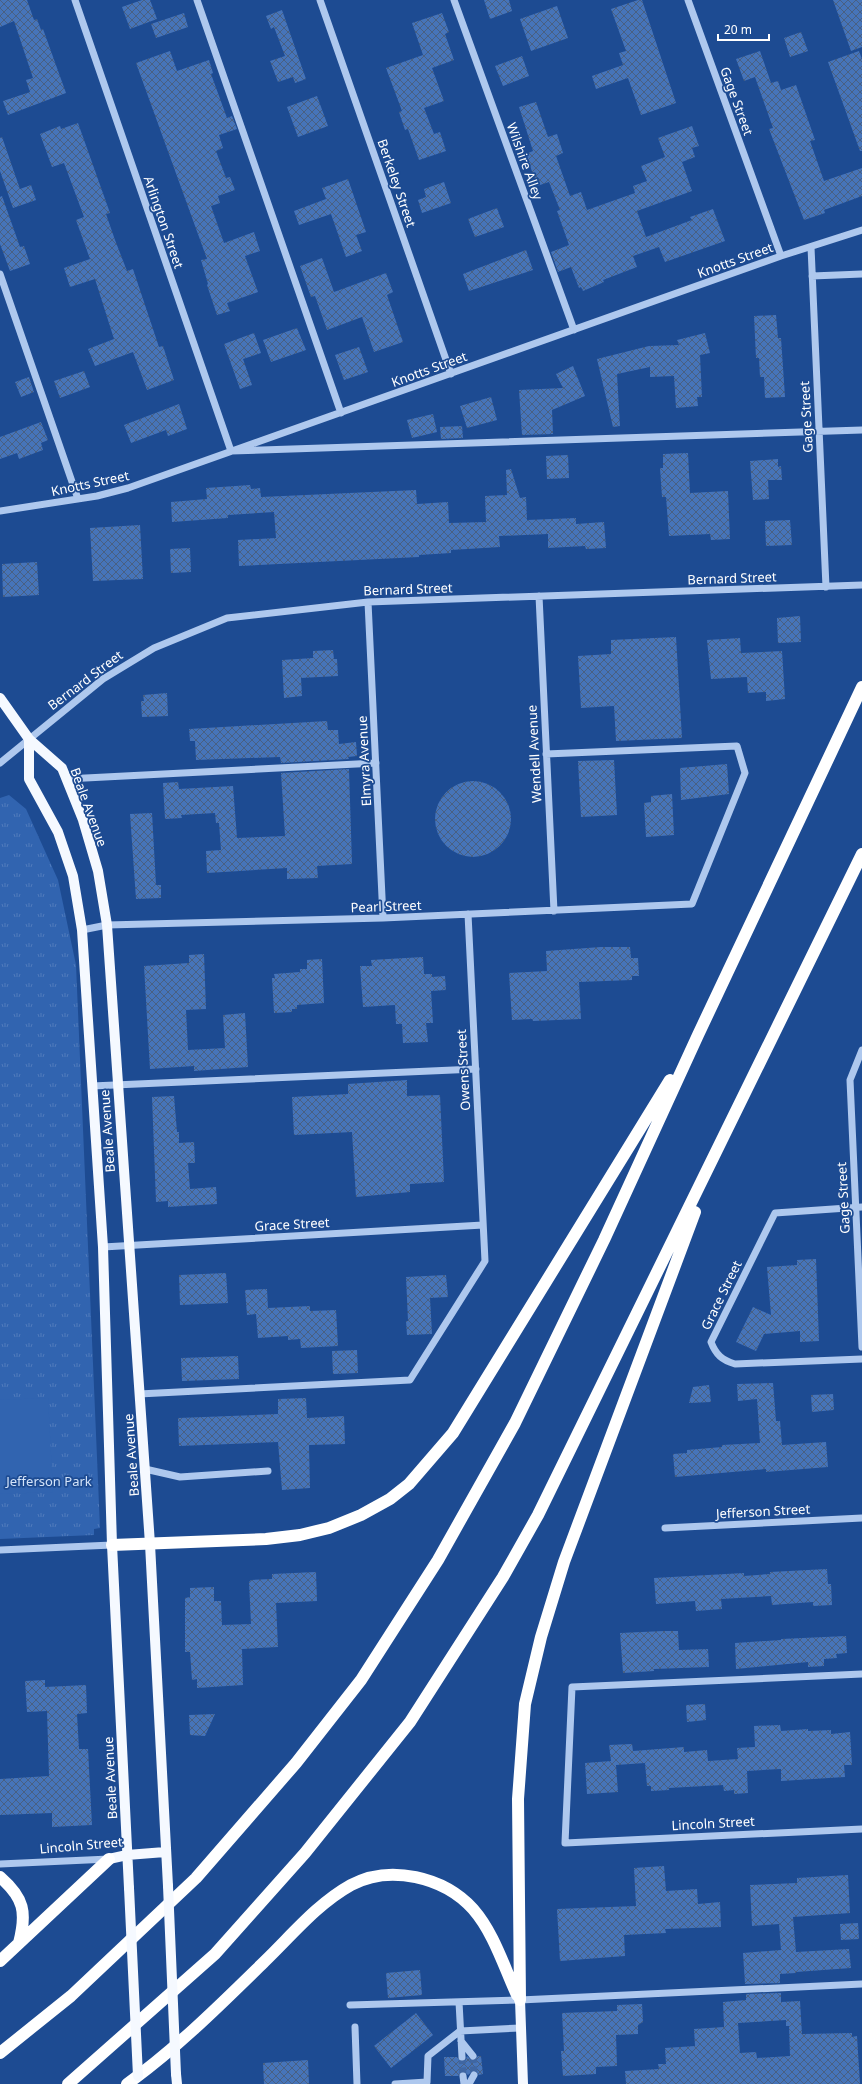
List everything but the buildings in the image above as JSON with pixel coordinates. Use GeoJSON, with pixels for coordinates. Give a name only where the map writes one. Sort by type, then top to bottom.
{"type":"FeatureCollection","features":[{"type":"Feature","properties":{"kind":"highway"},"geometry":{"type":"LineString","coordinates":[[0,2053],[70,1996],[196,1878],[296,1762],[361,1680],[438,1560],[515,1423],[604,1240],[698,1035],[862,687]]}},
{"type":"Feature","properties":{"kind":"highway"},"geometry":{"type":"LineString","coordinates":[[68,2084],[214,1954],[305,1853],[410,1722],[503,1578],[538,1516],[862,854]]}},
{"type":"Feature","properties":{"kind":"highway"},"geometry":{"type":"LineString","coordinates":[[112,1545],[266,1539],[300,1535],[329,1528],[361,1515],[390,1498],[409,1484],[453,1433],[698,1035]]}},
{"type":"Feature","properties":{"kind":"highway"},"geometry":{"type":"LineString","coordinates":[[520,2000],[518,1799],[525,1704],[541,1637],[567,1554],[719,1148]]}},
{"type":"Feature","properties":{"kind":"highway"},"geometry":{"type":"LineString","coordinates":[[0,1961],[109,1858]]}},
{"type":"Feature","properties":{"kind":"highway"},"geometry":{"type":"LineString","coordinates":[[127,2084],[208,2017],[324,1902],[352,1885],[376,1876],[425,1878],[452,1890],[473,1910],[490,1936],[520,2000]]}},
{"type":"Feature","properties":{"kind":"highway"},"geometry":{"type":"LineString","coordinates":[[0,1877],[12,1887],[23,1904],[22,1930],[19,1943]]}},
{"type":"Feature","properties":{"kind":"main road"},"geometry":{"type":"LineString","coordinates":[[0,698],[29,739]]}},
{"type":"Feature","properties":{"kind":"main road","name":"Beale Avenue"},"geometry":{"type":"LineString","coordinates":[[29,739],[62,768],[83,820],[98,871],[107,925],[128,1246],[150,1544],[177,2079]]}},
{"type":"Feature","properties":{"kind":"main road","name":"Beale Avenue"},"geometry":{"type":"LineString","coordinates":[[29,739],[30,779],[58,832],[73,876],[82,930],[103,1247],[112,1545],[138,2080]]}},
{"type":"Feature","properties":{"kind":"main road","name":"Lincoln Street"},"geometry":{"type":"LineString","coordinates":[[109,1858],[127,1854],[165,1852]]}},
{"type":"Feature","properties":{"kind":"main road"},"geometry":{"type":"LineString","coordinates":[[520,2000],[523,2084]]}},
{"type":"Feature","properties":{"kind":"street","name":"Arlington Street"},"geometry":{"type":"LineString","coordinates":[[75,0],[231,451]]}},
{"type":"Feature","properties":{"kind":"street"},"geometry":{"type":"LineString","coordinates":[[197,0],[341,413]]}},
{"type":"Feature","properties":{"kind":"street","name":"Berkeley Street"},"geometry":{"type":"LineString","coordinates":[[320,0],[451,374]]}},
{"type":"Feature","properties":{"kind":"street","name":"Wilshire Alley"},"geometry":{"type":"LineString","coordinates":[[454,0],[574,330]]}},
{"type":"Feature","properties":{"kind":"street","name":"Gage Street"},"geometry":{"type":"LineString","coordinates":[[688,0],[780,256]]}},
{"type":"Feature","properties":{"kind":"street","name":"Knotts Street"},"geometry":{"type":"LineString","coordinates":[[0,511],[78,499],[128,488],[780,256],[862,230]]}},
{"type":"Feature","properties":{"kind":"street","name":"Gage Street"},"geometry":{"type":"LineString","coordinates":[[811,247],[826,587]]}},
{"type":"Feature","properties":{"kind":"street"},"geometry":{"type":"LineString","coordinates":[[0,274],[78,499]]}},
{"type":"Feature","properties":{"kind":"street"},"geometry":{"type":"LineString","coordinates":[[812,276],[862,274]]}},
{"type":"Feature","properties":{"kind":"street"},"geometry":{"type":"LineString","coordinates":[[231,451],[862,430]]}},
{"type":"Feature","properties":{"kind":"street","name":"Bernard Street"},"geometry":{"type":"LineString","coordinates":[[0,763],[103,679],[133,659],[226,618],[368,602],[862,585]]}},
{"type":"Feature","properties":{"kind":"street","name":"Wendell Avenue"},"geometry":{"type":"LineString","coordinates":[[539,596],[554,910]]}},
{"type":"Feature","properties":{"kind":"street","name":"Elmyra Avenue"},"geometry":{"type":"LineString","coordinates":[[368,602],[383,918]]}},
{"type":"Feature","properties":{"kind":"street","name":"Pearl Street"},"geometry":{"type":"LineString","coordinates":[[82,930],[107,925],[383,918],[692,904],[745,773],[737,746],[546,754]]}},
{"type":"Feature","properties":{"kind":"street"},"geometry":{"type":"LineString","coordinates":[[66,780],[376,763]]}},
{"type":"Feature","properties":{"kind":"street","name":"Owens Street"},"geometry":{"type":"LineString","coordinates":[[139,1394],[410,1380],[485,1260],[468,914]]}},
{"type":"Feature","properties":{"kind":"street","name":"Gage Street"},"geometry":{"type":"LineString","coordinates":[[862,1050],[850,1080],[859,1207],[862,1347]]}},
{"type":"Feature","properties":{"kind":"street"},"geometry":{"type":"LineString","coordinates":[[92,1086],[476,1069]]}},
{"type":"Feature","properties":{"kind":"street","name":"Grace Street"},"geometry":{"type":"LineString","coordinates":[[859,1207],[775,1213],[711,1342],[714,1351],[724,1360],[735,1364],[862,1359]]}},
{"type":"Feature","properties":{"kind":"street","name":"Grace Street"},"geometry":{"type":"LineString","coordinates":[[103,1247],[483,1225]]}},
{"type":"Feature","properties":{"kind":"street"},"geometry":{"type":"LineString","coordinates":[[145,1469],[180,1477],[268,1471]]}},
{"type":"Feature","properties":{"kind":"street","name":"Jefferson Street"},"geometry":{"type":"LineString","coordinates":[[665,1528],[862,1518]]}},
{"type":"Feature","properties":{"kind":"street"},"geometry":{"type":"LineString","coordinates":[[0,1550],[112,1545]]}},
{"type":"Feature","properties":{"kind":"street","name":"Lincoln Street"},"geometry":{"type":"LineString","coordinates":[[862,1674],[572,1687],[565,1843],[862,1829]]}},
{"type":"Feature","properties":{"kind":"street","name":"Lincoln Street"},"geometry":{"type":"LineString","coordinates":[[0,1864],[109,1858]]}},
{"type":"Feature","properties":{"kind":"street"},"geometry":{"type":"LineString","coordinates":[[350,2005],[520,2000],[862,1984]]}},
{"type":"Feature","properties":{"kind":"street"},"geometry":{"type":"LineString","coordinates":[[459,2002],[462,2056]]}},
{"type":"Feature","properties":{"kind":"street"},"geometry":{"type":"LineString","coordinates":[[354,2027],[357,2084]]}},
{"type":"Feature","properties":{"kind":"street"},"geometry":{"type":"LineString","coordinates":[[395,2084],[427,2083],[428,2056],[460,2031],[520,2028]]}},
{"type":"Feature","properties":{"kind":"street"},"geometry":{"type":"LineString","coordinates":[[461,2041],[473,2056]]}},
{"type":"Feature","properties":{"kind":"street"},"geometry":{"type":"LineString","coordinates":[[469,2084],[474,2075]]}},
{"type":"Feature","properties":{"kind":"street"},"geometry":{"type":"LineString","coordinates":[[463,2076],[464,2084]]}},
{"type":"Feature","properties":{"kind":"green space","name":"Jefferson Park"},"geometry":{"type":"Polygon","coordinates":[[[9,795],[26,809],[58,880],[76,965],[100,1528],[94,1529],[94,1535],[0,1539],[0,798],[9,795]]]}},
{"type":"Feature","properties":{"kind":"green space"},"geometry":{"type":"Polygon","coordinates":[[[48,1398],[53,1492],[0,1494],[0,1400],[48,1398]]]}},
{"type":"Feature","properties":{"kind":"tunnel"},"geometry":{"type":"LineString","coordinates":[[473,2056],[474,2075]]}},
{"type":"Feature","properties":{"kind":"tunnel"},"geometry":{"type":"LineString","coordinates":[[462,2057],[463,2076]]}}]}
